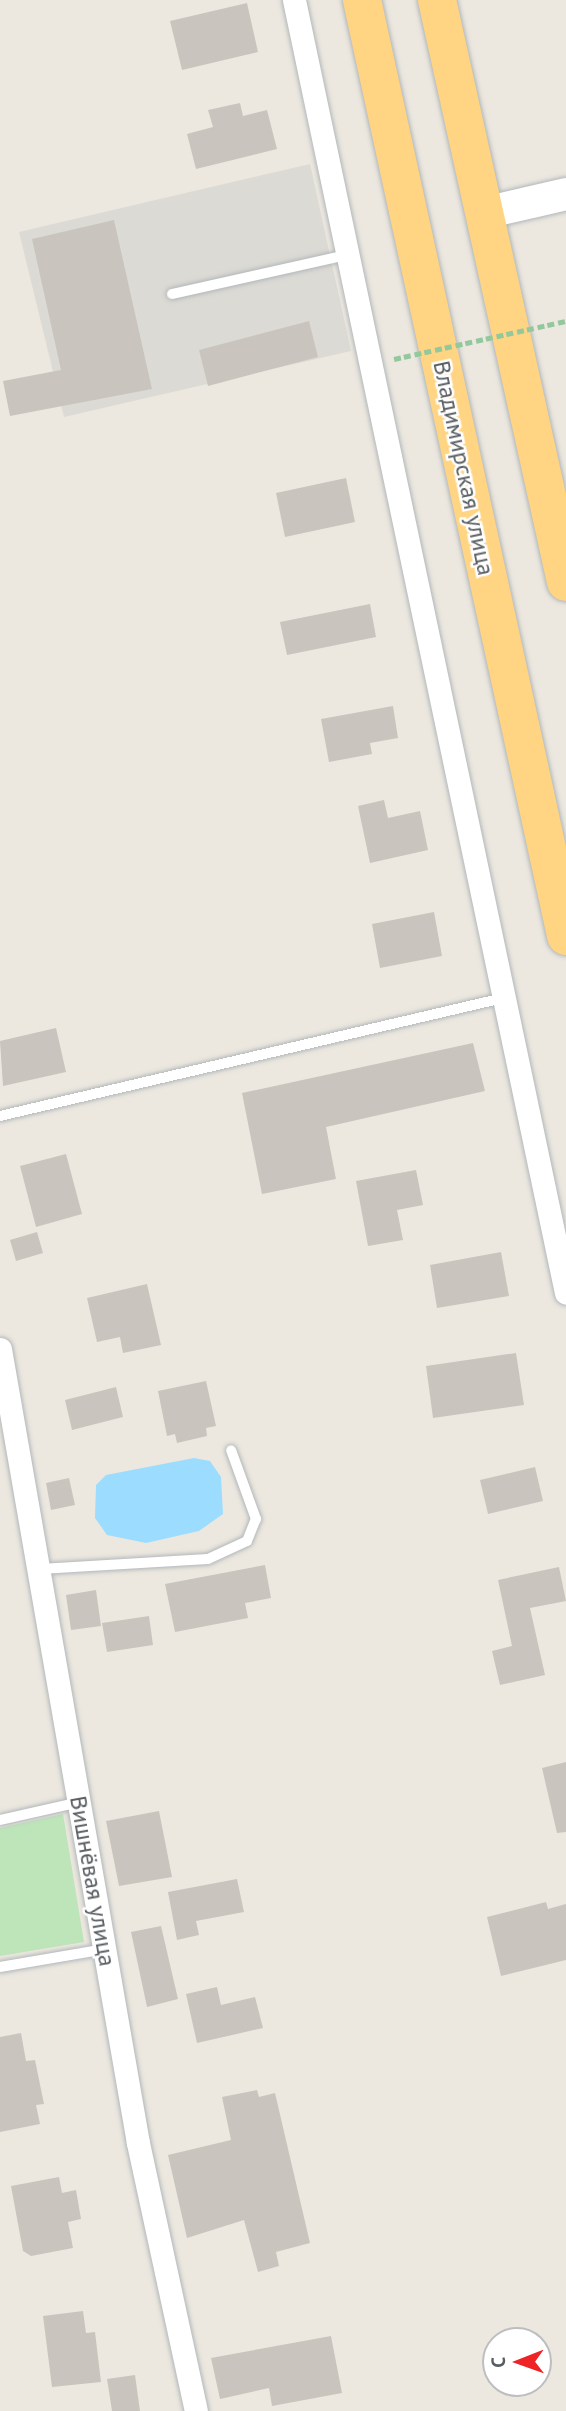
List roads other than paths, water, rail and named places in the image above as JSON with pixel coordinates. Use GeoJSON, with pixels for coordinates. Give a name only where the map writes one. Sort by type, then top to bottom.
{"type":"FeatureCollection","features":[{"type":"Feature","properties":{"kind":"highway","name":"Владимирская улица"},"geometry":{"type":"LineString","coordinates":[[362,0],[566,936]]}},
{"type":"Feature","properties":{"kind":"highway"},"geometry":{"type":"LineString","coordinates":[[437,0],[566,582]]}},
{"type":"Feature","properties":{"kind":"street"},"geometry":{"type":"LineString","coordinates":[[294,0],[566,1293]]}},
{"type":"Feature","properties":{"kind":"street"},"geometry":{"type":"LineString","coordinates":[[484,213],[566,194]]}},
{"type":"Feature","properties":{"kind":"street","name":"Вишнёвая улица"},"geometry":{"type":"LineString","coordinates":[[0,1349],[105,1950],[196,2411]]}},
{"type":"Feature","properties":{"kind":"lane"},"geometry":{"type":"LineString","coordinates":[[172,294],[347,255]]}},
{"type":"Feature","properties":{"kind":"lane"},"geometry":{"type":"LineString","coordinates":[[0,1116],[503,998]]}},
{"type":"Feature","properties":{"kind":"lane"},"geometry":{"type":"LineString","coordinates":[[40,1569],[208,1559],[247,1541],[257,1519],[231,1450]]}},
{"type":"Feature","properties":{"kind":"lane"},"geometry":{"type":"LineString","coordinates":[[0,1820],[80,1802]]}},
{"type":"Feature","properties":{"kind":"lane"},"geometry":{"type":"LineString","coordinates":[[0,1967],[105,1950]]}},
{"type":"Feature","properties":{"kind":"water"},"geometry":{"type":"Polygon","coordinates":[[[194,1458],[210,1461],[221,1477],[223,1514],[199,1531],[146,1543],[107,1535],[95,1518],[96,1485],[106,1475],[194,1458]]]}}]}
